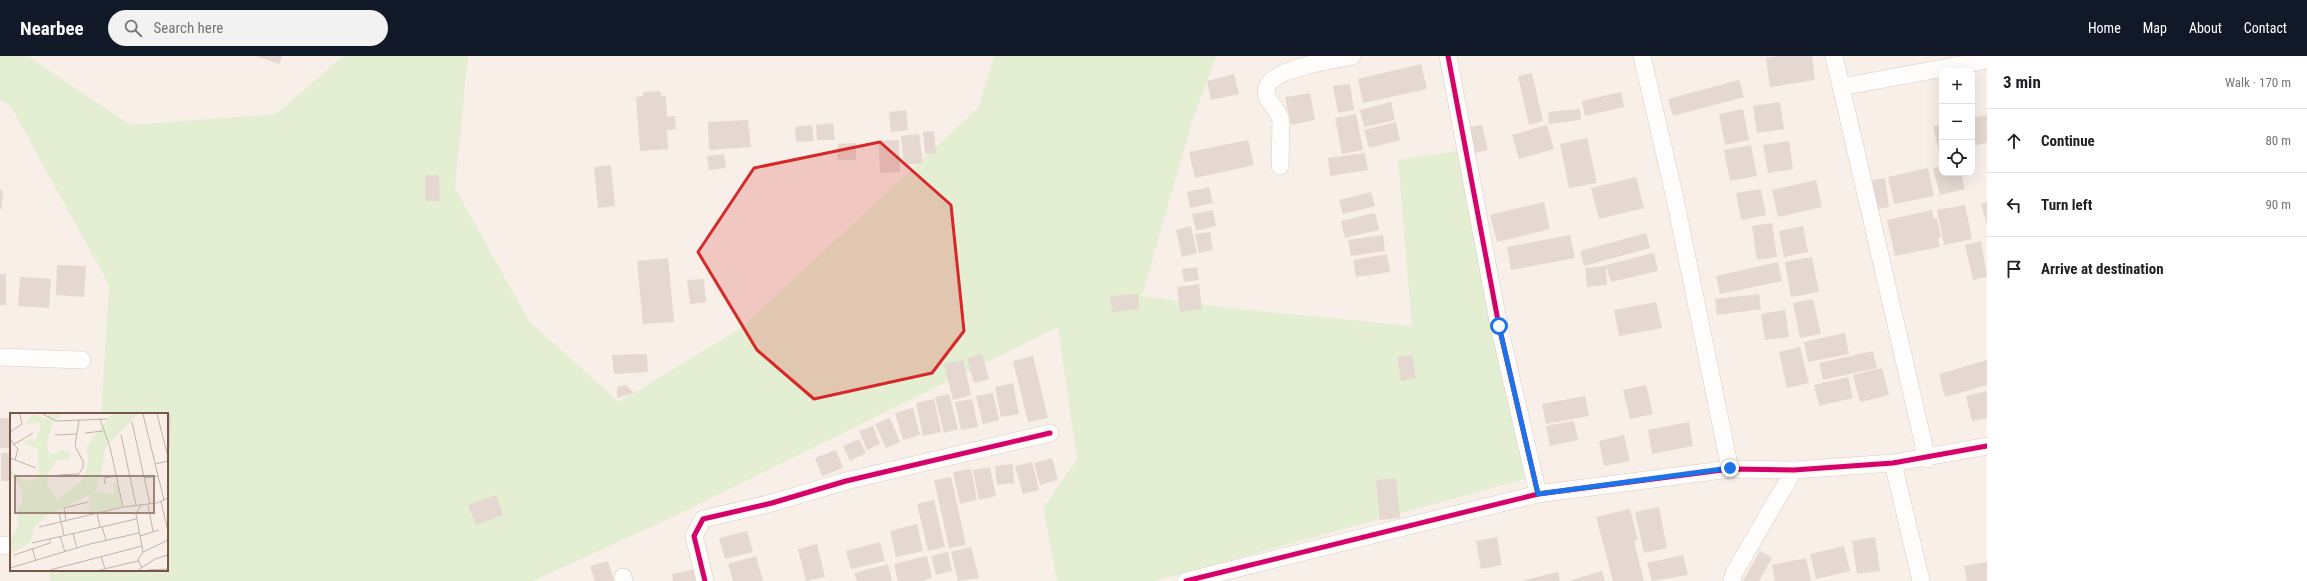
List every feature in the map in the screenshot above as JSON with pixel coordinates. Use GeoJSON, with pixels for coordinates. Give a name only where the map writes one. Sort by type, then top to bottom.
{"type":"FeatureCollection","features":[{"type":"Feature","properties":{"kind":"street"},"geometry":{"type":"LineString","coordinates":[[1280,166],[1281,120],[1280,115],[1267,97],[1267,86],[1270,82],[1294,68],[1352,56]]}},
{"type":"Feature","properties":{"kind":"street"},"geometry":{"type":"LineString","coordinates":[[1448,56],[1499,326],[1538,494]]}},
{"type":"Feature","properties":{"kind":"street"},"geometry":{"type":"LineString","coordinates":[[1642,56],[1674,194],[1730,468]]}},
{"type":"Feature","properties":{"kind":"street"},"geometry":{"type":"LineString","coordinates":[[1834,56],[1927,459]]}},
{"type":"Feature","properties":{"kind":"street"},"geometry":{"type":"LineString","coordinates":[[1841,87],[1987,60]]}},
{"type":"Feature","properties":{"kind":"street"},"geometry":{"type":"LineString","coordinates":[[0,357],[82,360]]}},
{"type":"Feature","properties":{"kind":"street"},"geometry":{"type":"LineString","coordinates":[[705,581],[694,536],[703,519],[772,503],[846,481],[1050,433]]}},
{"type":"Feature","properties":{"kind":"street"},"geometry":{"type":"LineString","coordinates":[[1186,581],[1538,494],[1730,468],[1794,470],[1893,463],[1927,459],[1987,446]]}},
{"type":"Feature","properties":{"kind":"street"},"geometry":{"type":"LineString","coordinates":[[1893,463],[1921,581]]}},
{"type":"Feature","properties":{"kind":"street"},"geometry":{"type":"LineString","coordinates":[[1732,581],[1734,574],[1794,470]]}},
{"type":"Feature","properties":{"kind":"highlighted area"},"geometry":{"type":"Polygon","coordinates":[[[880,142],[951,205],[964,331],[932,373],[814,399],[757,350],[698,252],[754,168],[880,142]]]}},
{"type":"Feature","properties":{"kind":"green space"},"geometry":{"type":"Polygon","coordinates":[[[0,56],[28,56],[130,125],[276,114],[343,56],[468,56],[455,188],[529,321],[619,402],[741,328],[979,107],[994,56],[1216,56],[1192,122],[1142,296],[1238,309],[1412,326],[1398,160],[1458,151],[1525,479],[1155,581],[1057,581],[1043,508],[1077,459],[1058,327],[677,515],[533,581],[50,581],[49,571],[168,571],[168,413],[101,413],[109,285],[10,105],[0,100],[0,56]]]}},
{"type":"Feature","properties":{"kind":"building"},"geometry":{"type":"Polygon","coordinates":[[[255,56],[282,56],[279,64],[255,56]]]}},
{"type":"Feature","properties":{"kind":"building"},"geometry":{"type":"Polygon","coordinates":[[[1778,56],[1812,56],[1815,80],[1770,87],[1766,58],[1778,56]]]}},
{"type":"Feature","properties":{"kind":"building"},"geometry":{"type":"Polygon","coordinates":[[[1421,64],[1427,89],[1363,103],[1358,79],[1421,64]]]}},
{"type":"Feature","properties":{"kind":"building"},"geometry":{"type":"Polygon","coordinates":[[[1532,73],[1543,121],[1529,125],[1518,76],[1532,73]]]}},
{"type":"Feature","properties":{"kind":"building"},"geometry":{"type":"Polygon","coordinates":[[[1234,74],[1239,94],[1211,100],[1207,81],[1234,74]]]}},
{"type":"Feature","properties":{"kind":"building"},"geometry":{"type":"Polygon","coordinates":[[[1739,80],[1744,97],[1673,116],[1668,99],[1739,80]]]}},
{"type":"Feature","properties":{"kind":"building"},"geometry":{"type":"Polygon","coordinates":[[[1350,84],[1354,110],[1338,113],[1333,86],[1350,84]]]}},
{"type":"Feature","properties":{"kind":"building"},"geometry":{"type":"Polygon","coordinates":[[[660,91],[661,96],[666,96],[667,117],[675,116],[676,129],[667,130],[668,149],[640,151],[636,97],[643,96],[643,92],[660,91]]]}},
{"type":"Feature","properties":{"kind":"building"},"geometry":{"type":"Polygon","coordinates":[[[1621,92],[1624,107],[1585,116],[1582,101],[1621,92]]]}},
{"type":"Feature","properties":{"kind":"building"},"geometry":{"type":"Polygon","coordinates":[[[1310,93],[1315,120],[1291,125],[1285,97],[1310,93]]]}},
{"type":"Feature","properties":{"kind":"building"},"geometry":{"type":"Polygon","coordinates":[[[1391,102],[1395,120],[1364,127],[1360,110],[1391,102]]]}},
{"type":"Feature","properties":{"kind":"building"},"geometry":{"type":"Polygon","coordinates":[[[1780,102],[1784,129],[1757,133],[1753,106],[1780,102]]]}},
{"type":"Feature","properties":{"kind":"building"},"geometry":{"type":"Polygon","coordinates":[[[1580,109],[1581,120],[1549,124],[1548,112],[1580,109]]]}},
{"type":"Feature","properties":{"kind":"building"},"geometry":{"type":"Polygon","coordinates":[[[1743,109],[1749,140],[1725,145],[1719,114],[1743,109]]]}},
{"type":"Feature","properties":{"kind":"building"},"geometry":{"type":"Polygon","coordinates":[[[906,110],[908,130],[891,132],[889,112],[906,110]]]}},
{"type":"Feature","properties":{"kind":"building"},"geometry":{"type":"Polygon","coordinates":[[[1356,114],[1363,150],[1342,154],[1335,118],[1356,114]]]}},
{"type":"Feature","properties":{"kind":"building"},"geometry":{"type":"Polygon","coordinates":[[[1987,115],[1987,143],[1975,145],[1975,117],[1987,115]]]}},
{"type":"Feature","properties":{"kind":"building"},"geometry":{"type":"Polygon","coordinates":[[[748,120],[751,147],[709,150],[708,122],[748,120]]]}},
{"type":"Feature","properties":{"kind":"building"},"geometry":{"type":"Polygon","coordinates":[[[1396,122],[1400,140],[1369,148],[1364,130],[1396,122]]]}},
{"type":"Feature","properties":{"kind":"building"},"geometry":{"type":"Polygon","coordinates":[[[833,123],[835,140],[817,140],[816,125],[833,123]]]}},
{"type":"Feature","properties":{"kind":"building"},"geometry":{"type":"Polygon","coordinates":[[[812,125],[814,141],[796,142],[795,127],[812,125]]]}},
{"type":"Feature","properties":{"kind":"building"},"geometry":{"type":"Polygon","coordinates":[[[1482,125],[1488,150],[1475,153],[1470,127],[1482,125]]]}},
{"type":"Feature","properties":{"kind":"building"},"geometry":{"type":"Polygon","coordinates":[[[1547,125],[1554,149],[1519,159],[1512,135],[1547,125]]]}},
{"type":"Feature","properties":{"kind":"building"},"geometry":{"type":"Polygon","coordinates":[[[1939,125],[1939,152],[1933,127],[1939,125]]]}},
{"type":"Feature","properties":{"kind":"building"},"geometry":{"type":"Polygon","coordinates":[[[934,131],[936,153],[925,154],[923,132],[934,131]]]}},
{"type":"Feature","properties":{"kind":"building"},"geometry":{"type":"Polygon","coordinates":[[[919,134],[923,163],[904,165],[901,136],[919,134]]]}},
{"type":"Feature","properties":{"kind":"building"},"geometry":{"type":"Polygon","coordinates":[[[1587,138],[1597,183],[1569,188],[1560,144],[1587,138]]]}},
{"type":"Feature","properties":{"kind":"building"},"geometry":{"type":"Polygon","coordinates":[[[899,140],[900,172],[880,173],[879,141],[899,140]]]}},
{"type":"Feature","properties":{"kind":"building"},"geometry":{"type":"Polygon","coordinates":[[[1248,140],[1254,165],[1195,178],[1189,152],[1248,140]]]}},
{"type":"Feature","properties":{"kind":"building"},"geometry":{"type":"Polygon","coordinates":[[[1789,141],[1793,169],[1768,173],[1763,145],[1789,141]]]}},
{"type":"Feature","properties":{"kind":"building"},"geometry":{"type":"Polygon","coordinates":[[[856,143],[856,160],[837,160],[838,144],[856,143]]]}},
{"type":"Feature","properties":{"kind":"building"},"geometry":{"type":"Polygon","coordinates":[[[1751,145],[1757,176],[1730,181],[1724,150],[1751,145]]]}},
{"type":"Feature","properties":{"kind":"building"},"geometry":{"type":"Polygon","coordinates":[[[1365,153],[1368,170],[1330,176],[1328,158],[1365,153]]]}},
{"type":"Feature","properties":{"kind":"building"},"geometry":{"type":"Polygon","coordinates":[[[724,154],[726,168],[709,170],[707,156],[724,154]]]}},
{"type":"Feature","properties":{"kind":"building"},"geometry":{"type":"Polygon","coordinates":[[[611,165],[615,206],[598,208],[594,167],[611,165]]]}},
{"type":"Feature","properties":{"kind":"building"},"geometry":{"type":"Polygon","coordinates":[[[1939,167],[1939,176],[1962,176],[1965,189],[1940,195],[1933,168],[1939,167]]]}},
{"type":"Feature","properties":{"kind":"building"},"geometry":{"type":"Polygon","coordinates":[[[1928,168],[1934,196],[1894,204],[1888,177],[1928,168]]]}},
{"type":"Feature","properties":{"kind":"building"},"geometry":{"type":"Polygon","coordinates":[[[425,175],[439,175],[440,201],[425,201],[425,175]]]}},
{"type":"Feature","properties":{"kind":"building"},"geometry":{"type":"Polygon","coordinates":[[[1636,177],[1644,208],[1599,219],[1591,188],[1636,177]]]}},
{"type":"Feature","properties":{"kind":"building"},"geometry":{"type":"Polygon","coordinates":[[[1885,178],[1889,207],[1877,209],[1872,180],[1885,178]]]}},
{"type":"Feature","properties":{"kind":"building"},"geometry":{"type":"Polygon","coordinates":[[[1816,180],[1822,207],[1778,217],[1772,190],[1816,180]]]}},
{"type":"Feature","properties":{"kind":"building"},"geometry":{"type":"Polygon","coordinates":[[[1209,187],[1213,203],[1190,208],[1187,192],[1209,187]]]}},
{"type":"Feature","properties":{"kind":"building"},"geometry":{"type":"Polygon","coordinates":[[[1761,189],[1766,215],[1741,220],[1736,193],[1761,189]]]}},
{"type":"Feature","properties":{"kind":"building"},"geometry":{"type":"Polygon","coordinates":[[[0,190],[3,191],[2,209],[0,209],[0,190]]]}},
{"type":"Feature","properties":{"kind":"building"},"geometry":{"type":"Polygon","coordinates":[[[1371,192],[1375,206],[1343,214],[1339,200],[1371,192]]]}},
{"type":"Feature","properties":{"kind":"building"},"geometry":{"type":"Polygon","coordinates":[[[1544,202],[1550,229],[1497,242],[1490,215],[1544,202]]]}},
{"type":"Feature","properties":{"kind":"building"},"geometry":{"type":"Polygon","coordinates":[[[1987,202],[1987,224],[1981,204],[1987,202]]]}},
{"type":"Feature","properties":{"kind":"building"},"geometry":{"type":"Polygon","coordinates":[[[1965,205],[1972,239],[1944,245],[1937,210],[1965,205]]]}},
{"type":"Feature","properties":{"kind":"building"},"geometry":{"type":"Polygon","coordinates":[[[1213,210],[1216,226],[1196,231],[1192,214],[1213,210]]]}},
{"type":"Feature","properties":{"kind":"building"},"geometry":{"type":"Polygon","coordinates":[[[1932,210],[1934,219],[1937,219],[1941,237],[1938,238],[1940,247],[1895,256],[1887,220],[1932,210]]]}},
{"type":"Feature","properties":{"kind":"building"},"geometry":{"type":"Polygon","coordinates":[[[1375,213],[1379,230],[1345,238],[1341,221],[1375,213]]]}},
{"type":"Feature","properties":{"kind":"building"},"geometry":{"type":"Polygon","coordinates":[[[1772,223],[1777,257],[1757,260],[1752,226],[1772,223]]]}},
{"type":"Feature","properties":{"kind":"building"},"geometry":{"type":"Polygon","coordinates":[[[1191,226],[1197,253],[1182,257],[1176,230],[1191,226]]]}},
{"type":"Feature","properties":{"kind":"building"},"geometry":{"type":"Polygon","coordinates":[[[1803,226],[1808,252],[1784,257],[1779,231],[1803,226]]]}},
{"type":"Feature","properties":{"kind":"building"},"geometry":{"type":"Polygon","coordinates":[[[1210,232],[1213,250],[1199,253],[1195,234],[1210,232]]]}},
{"type":"Feature","properties":{"kind":"building"},"geometry":{"type":"Polygon","coordinates":[[[1646,233],[1650,248],[1584,266],[1580,251],[1646,233]]]}},
{"type":"Feature","properties":{"kind":"building"},"geometry":{"type":"Polygon","coordinates":[[[1383,235],[1385,251],[1351,256],[1348,240],[1383,235]]]}},
{"type":"Feature","properties":{"kind":"building"},"geometry":{"type":"Polygon","coordinates":[[[1570,235],[1575,258],[1511,270],[1507,247],[1570,235]]]}},
{"type":"Feature","properties":{"kind":"building"},"geometry":{"type":"Polygon","coordinates":[[[1981,241],[1987,277],[1973,280],[1965,245],[1981,241]]]}},
{"type":"Feature","properties":{"kind":"building"},"geometry":{"type":"Polygon","coordinates":[[[1654,253],[1658,271],[1611,282],[1606,265],[1654,253]]]}},
{"type":"Feature","properties":{"kind":"building"},"geometry":{"type":"Polygon","coordinates":[[[1387,254],[1390,272],[1356,277],[1353,260],[1387,254]]]}},
{"type":"Feature","properties":{"kind":"building"},"geometry":{"type":"Polygon","coordinates":[[[1812,257],[1819,292],[1791,297],[1785,262],[1812,257]]]}},
{"type":"Feature","properties":{"kind":"building"},"geometry":{"type":"Polygon","coordinates":[[[668,258],[674,322],[643,324],[637,261],[668,258]]]}},
{"type":"Feature","properties":{"kind":"building"},"geometry":{"type":"Polygon","coordinates":[[[1778,262],[1782,281],[1720,294],[1716,276],[1778,262]]]}},
{"type":"Feature","properties":{"kind":"building"},"geometry":{"type":"Polygon","coordinates":[[[57,265],[86,266],[84,297],[56,295],[57,265]]]}},
{"type":"Feature","properties":{"kind":"building"},"geometry":{"type":"Polygon","coordinates":[[[1606,266],[1607,285],[1587,287],[1585,268],[1606,266]]]}},
{"type":"Feature","properties":{"kind":"building"},"geometry":{"type":"Polygon","coordinates":[[[1197,267],[1199,280],[1184,282],[1182,269],[1197,267]]]}},
{"type":"Feature","properties":{"kind":"building"},"geometry":{"type":"Polygon","coordinates":[[[0,274],[6,274],[6,305],[0,305],[0,274]]]}},
{"type":"Feature","properties":{"kind":"building"},"geometry":{"type":"Polygon","coordinates":[[[20,277],[51,279],[49,308],[18,306],[20,277]]]}},
{"type":"Feature","properties":{"kind":"building"},"geometry":{"type":"Polygon","coordinates":[[[704,279],[706,302],[690,304],[687,280],[704,279]]]}},
{"type":"Feature","properties":{"kind":"building"},"geometry":{"type":"Polygon","coordinates":[[[1199,284],[1202,309],[1180,312],[1177,287],[1199,284]]]}},
{"type":"Feature","properties":{"kind":"building"},"geometry":{"type":"Polygon","coordinates":[[[1138,294],[1139,309],[1112,312],[1110,296],[1138,294]]]}},
{"type":"Feature","properties":{"kind":"building"},"geometry":{"type":"Polygon","coordinates":[[[1759,294],[1761,309],[1717,315],[1715,299],[1759,294]]]}},
{"type":"Feature","properties":{"kind":"building"},"geometry":{"type":"Polygon","coordinates":[[[1813,299],[1821,334],[1800,338],[1793,303],[1813,299]]]}},
{"type":"Feature","properties":{"kind":"building"},"geometry":{"type":"Polygon","coordinates":[[[1656,302],[1662,328],[1619,336],[1614,310],[1656,302]]]}},
{"type":"Feature","properties":{"kind":"building"},"geometry":{"type":"Polygon","coordinates":[[[1785,310],[1789,337],[1765,340],[1761,314],[1785,310]]]}},
{"type":"Feature","properties":{"kind":"building"},"geometry":{"type":"Polygon","coordinates":[[[1845,333],[1849,354],[1808,362],[1804,342],[1845,333]]]}},
{"type":"Feature","properties":{"kind":"building"},"geometry":{"type":"Polygon","coordinates":[[[1800,347],[1809,383],[1787,388],[1779,352],[1800,347]]]}},
{"type":"Feature","properties":{"kind":"building"},"geometry":{"type":"Polygon","coordinates":[[[1873,351],[1877,368],[1823,380],[1819,363],[1873,351]]]}},
{"type":"Feature","properties":{"kind":"building"},"geometry":{"type":"Polygon","coordinates":[[[647,354],[648,372],[614,374],[612,355],[647,354]]]}},
{"type":"Feature","properties":{"kind":"building"},"geometry":{"type":"Polygon","coordinates":[[[982,354],[989,379],[974,383],[967,358],[982,354]]]}},
{"type":"Feature","properties":{"kind":"building"},"geometry":{"type":"Polygon","coordinates":[[[1412,355],[1416,378],[1401,381],[1397,357],[1412,355]]]}},
{"type":"Feature","properties":{"kind":"building"},"geometry":{"type":"Polygon","coordinates":[[[1033,356],[1048,418],[1028,422],[1013,361],[1033,356]]]}},
{"type":"Feature","properties":{"kind":"building"},"geometry":{"type":"Polygon","coordinates":[[[963,360],[971,395],[953,400],[944,364],[963,360]]]}},
{"type":"Feature","properties":{"kind":"building"},"geometry":{"type":"Polygon","coordinates":[[[1987,360],[1987,385],[1945,397],[1939,374],[1987,360]]]}},
{"type":"Feature","properties":{"kind":"building"},"geometry":{"type":"Polygon","coordinates":[[[1882,368],[1889,395],[1860,402],[1853,375],[1882,368]]]}},
{"type":"Feature","properties":{"kind":"building"},"geometry":{"type":"Polygon","coordinates":[[[1848,377],[1853,398],[1819,406],[1814,385],[1848,377]]]}},
{"type":"Feature","properties":{"kind":"building"},"geometry":{"type":"Polygon","coordinates":[[[1013,383],[1019,414],[1001,417],[995,387],[1013,383]]]}},
{"type":"Feature","properties":{"kind":"building"},"geometry":{"type":"Polygon","coordinates":[[[626,385],[634,393],[617,398],[617,387],[626,385]]]}},
{"type":"Feature","properties":{"kind":"building"},"geometry":{"type":"Polygon","coordinates":[[[1646,385],[1653,414],[1630,419],[1623,390],[1646,385]]]}},
{"type":"Feature","properties":{"kind":"building"},"geometry":{"type":"Polygon","coordinates":[[[1987,391],[1987,418],[1972,421],[1966,396],[1987,391]]]}},
{"type":"Feature","properties":{"kind":"building"},"geometry":{"type":"Polygon","coordinates":[[[993,393],[999,420],[983,424],[976,396],[993,393]]]}},
{"type":"Feature","properties":{"kind":"building"},"geometry":{"type":"Polygon","coordinates":[[[949,394],[958,429],[944,433],[935,397],[949,394]]]}},
{"type":"Feature","properties":{"kind":"building"},"geometry":{"type":"Polygon","coordinates":[[[1585,396],[1589,416],[1546,424],[1542,404],[1585,396]]]}},
{"type":"Feature","properties":{"kind":"building"},"geometry":{"type":"Polygon","coordinates":[[[934,399],[941,432],[923,436],[916,403],[934,399]]]}},
{"type":"Feature","properties":{"kind":"building"},"geometry":{"type":"Polygon","coordinates":[[[972,399],[978,427],[961,430],[955,402],[972,399]]]}},
{"type":"Feature","properties":{"kind":"building"},"geometry":{"type":"Polygon","coordinates":[[[913,408],[920,435],[903,440],[895,413],[913,408]]]}},
{"type":"Feature","properties":{"kind":"building"},"geometry":{"type":"Polygon","coordinates":[[[168,414],[171,414],[170,448],[168,448],[168,414]]]}},
{"type":"Feature","properties":{"kind":"building"},"geometry":{"type":"Polygon","coordinates":[[[0,418],[10,418],[10,448],[0,448],[0,418]]]}},
{"type":"Feature","properties":{"kind":"building"},"geometry":{"type":"Polygon","coordinates":[[[890,418],[900,442],[886,448],[875,424],[890,418]]]}},
{"type":"Feature","properties":{"kind":"building"},"geometry":{"type":"Polygon","coordinates":[[[1574,421],[1578,440],[1550,446],[1546,426],[1574,421]]]}},
{"type":"Feature","properties":{"kind":"building"},"geometry":{"type":"Polygon","coordinates":[[[1689,422],[1693,446],[1652,454],[1648,430],[1689,422]]]}},
{"type":"Feature","properties":{"kind":"building"},"geometry":{"type":"Polygon","coordinates":[[[873,426],[880,444],[867,450],[859,431],[873,426]]]}},
{"type":"Feature","properties":{"kind":"building"},"geometry":{"type":"Polygon","coordinates":[[[1624,435],[1630,461],[1604,466],[1599,441],[1624,435]]]}},
{"type":"Feature","properties":{"kind":"building"},"geometry":{"type":"Polygon","coordinates":[[[859,439],[866,453],[850,461],[843,446],[859,439]]]}},
{"type":"Feature","properties":{"kind":"building"},"geometry":{"type":"Polygon","coordinates":[[[836,450],[843,468],[822,476],[815,458],[836,450]]]}},
{"type":"Feature","properties":{"kind":"building"},"geometry":{"type":"Polygon","coordinates":[[[1,453],[10,453],[10,481],[1,481],[1,453]]]}},
{"type":"Feature","properties":{"kind":"building"},"geometry":{"type":"Polygon","coordinates":[[[1052,458],[1058,480],[1040,485],[1034,463],[1052,458]]]}},
{"type":"Feature","properties":{"kind":"building"},"geometry":{"type":"Polygon","coordinates":[[[1032,462],[1039,490],[1023,494],[1015,466],[1032,462]]]}},
{"type":"Feature","properties":{"kind":"building"},"geometry":{"type":"Polygon","coordinates":[[[1013,464],[1014,483],[997,485],[995,466],[1013,464]]]}},
{"type":"Feature","properties":{"kind":"building"},"geometry":{"type":"Polygon","coordinates":[[[990,467],[996,496],[979,500],[973,470],[990,467]]]}},
{"type":"Feature","properties":{"kind":"building"},"geometry":{"type":"Polygon","coordinates":[[[971,469],[977,500],[960,504],[953,472],[971,469]]]}},
{"type":"Feature","properties":{"kind":"building"},"geometry":{"type":"Polygon","coordinates":[[[951,477],[966,545],[949,548],[934,480],[951,477]]]}},
{"type":"Feature","properties":{"kind":"building"},"geometry":{"type":"Polygon","coordinates":[[[1396,478],[1400,518],[1380,520],[1376,480],[1396,478]]]}},
{"type":"Feature","properties":{"kind":"building"},"geometry":{"type":"Polygon","coordinates":[[[496,495],[503,515],[476,525],[468,505],[496,495]]]}},
{"type":"Feature","properties":{"kind":"building"},"geometry":{"type":"Polygon","coordinates":[[[934,500],[945,547],[928,551],[917,504],[934,500]]]}},
{"type":"Feature","properties":{"kind":"building"},"geometry":{"type":"Polygon","coordinates":[[[1659,507],[1667,548],[1644,553],[1635,512],[1659,507]]]}},
{"type":"Feature","properties":{"kind":"building"},"geometry":{"type":"Polygon","coordinates":[[[1630,509],[1638,540],[1634,541],[1644,581],[1613,581],[1596,517],[1630,509]]]}},
{"type":"Feature","properties":{"kind":"building"},"geometry":{"type":"Polygon","coordinates":[[[917,524],[923,551],[896,557],[890,531],[917,524]]]}},
{"type":"Feature","properties":{"kind":"building"},"geometry":{"type":"Polygon","coordinates":[[[747,531],[753,552],[725,559],[719,538],[747,531]]]}},
{"type":"Feature","properties":{"kind":"building"},"geometry":{"type":"Polygon","coordinates":[[[1497,537],[1502,565],[1481,569],[1476,541],[1497,537]]]}},
{"type":"Feature","properties":{"kind":"building"},"geometry":{"type":"Polygon","coordinates":[[[1875,537],[1880,571],[1857,574],[1852,541],[1875,537]]]}},
{"type":"Feature","properties":{"kind":"building"},"geometry":{"type":"Polygon","coordinates":[[[880,542],[885,561],[851,569],[846,551],[880,542]]]}},
{"type":"Feature","properties":{"kind":"building"},"geometry":{"type":"Polygon","coordinates":[[[817,544],[825,577],[806,581],[798,549],[817,544]]]}},
{"type":"Feature","properties":{"kind":"building"},"geometry":{"type":"Polygon","coordinates":[[[1844,546],[1850,571],[1816,579],[1810,554],[1844,546]]]}},
{"type":"Feature","properties":{"kind":"building"},"geometry":{"type":"Polygon","coordinates":[[[971,547],[979,578],[958,581],[951,552],[971,547]]]}},
{"type":"Feature","properties":{"kind":"building"},"geometry":{"type":"Polygon","coordinates":[[[1760,551],[1772,558],[1759,581],[1743,581],[1760,551]]]}},
{"type":"Feature","properties":{"kind":"building"},"geometry":{"type":"Polygon","coordinates":[[[948,552],[952,571],[936,575],[931,556],[948,552]]]}},
{"type":"Feature","properties":{"kind":"building"},"geometry":{"type":"Polygon","coordinates":[[[1683,555],[1688,575],[1652,581],[1647,563],[1683,555]]]}},
{"type":"Feature","properties":{"kind":"building"},"geometry":{"type":"Polygon","coordinates":[[[756,556],[763,581],[733,581],[728,564],[756,556]]]}},
{"type":"Feature","properties":{"kind":"building"},"geometry":{"type":"Polygon","coordinates":[[[927,556],[932,578],[922,581],[898,581],[894,564],[927,556]]]}},
{"type":"Feature","properties":{"kind":"building"},"geometry":{"type":"Polygon","coordinates":[[[1806,558],[1811,581],[1775,581],[1772,565],[1806,558]]]}},
{"type":"Feature","properties":{"kind":"building"},"geometry":{"type":"Polygon","coordinates":[[[608,561],[614,581],[595,581],[590,566],[608,561]]]}},
{"type":"Feature","properties":{"kind":"building"},"geometry":{"type":"Polygon","coordinates":[[[1987,562],[1987,581],[1967,581],[1964,566],[1987,562]]]}},
{"type":"Feature","properties":{"kind":"building"},"geometry":{"type":"Polygon","coordinates":[[[888,564],[892,581],[857,581],[854,573],[888,564]]]}},
{"type":"Feature","properties":{"kind":"building"},"geometry":{"type":"Polygon","coordinates":[[[697,569],[699,581],[673,581],[672,574],[697,569]]]}},
{"type":"Feature","properties":{"kind":"building"},"geometry":{"type":"Polygon","coordinates":[[[1602,571],[1605,581],[1569,581],[1602,571]]]}},
{"type":"Feature","properties":{"kind":"building"},"geometry":{"type":"Polygon","coordinates":[[[1558,572],[1560,581],[1525,581],[1525,580],[1558,572]]]}},
{"type":"Feature","properties":{"kind":"cycle path"},"geometry":{"type":"LineString","coordinates":[[1448,56],[1499,326],[1538,494]]}},
{"type":"Feature","properties":{"kind":"cycle path"},"geometry":{"type":"LineString","coordinates":[[705,581],[694,536],[703,519],[772,503],[846,481],[1050,433]]}},
{"type":"Feature","properties":{"kind":"cycle path"},"geometry":{"type":"LineString","coordinates":[[1186,581],[1538,494],[1730,469],[1794,470],[1893,463],[1987,446]]}},
{"type":"Feature","properties":{"kind":"route"},"geometry":{"type":"LineString","coordinates":[[1499,326],[1538,494],[1730,468]]}}]}
